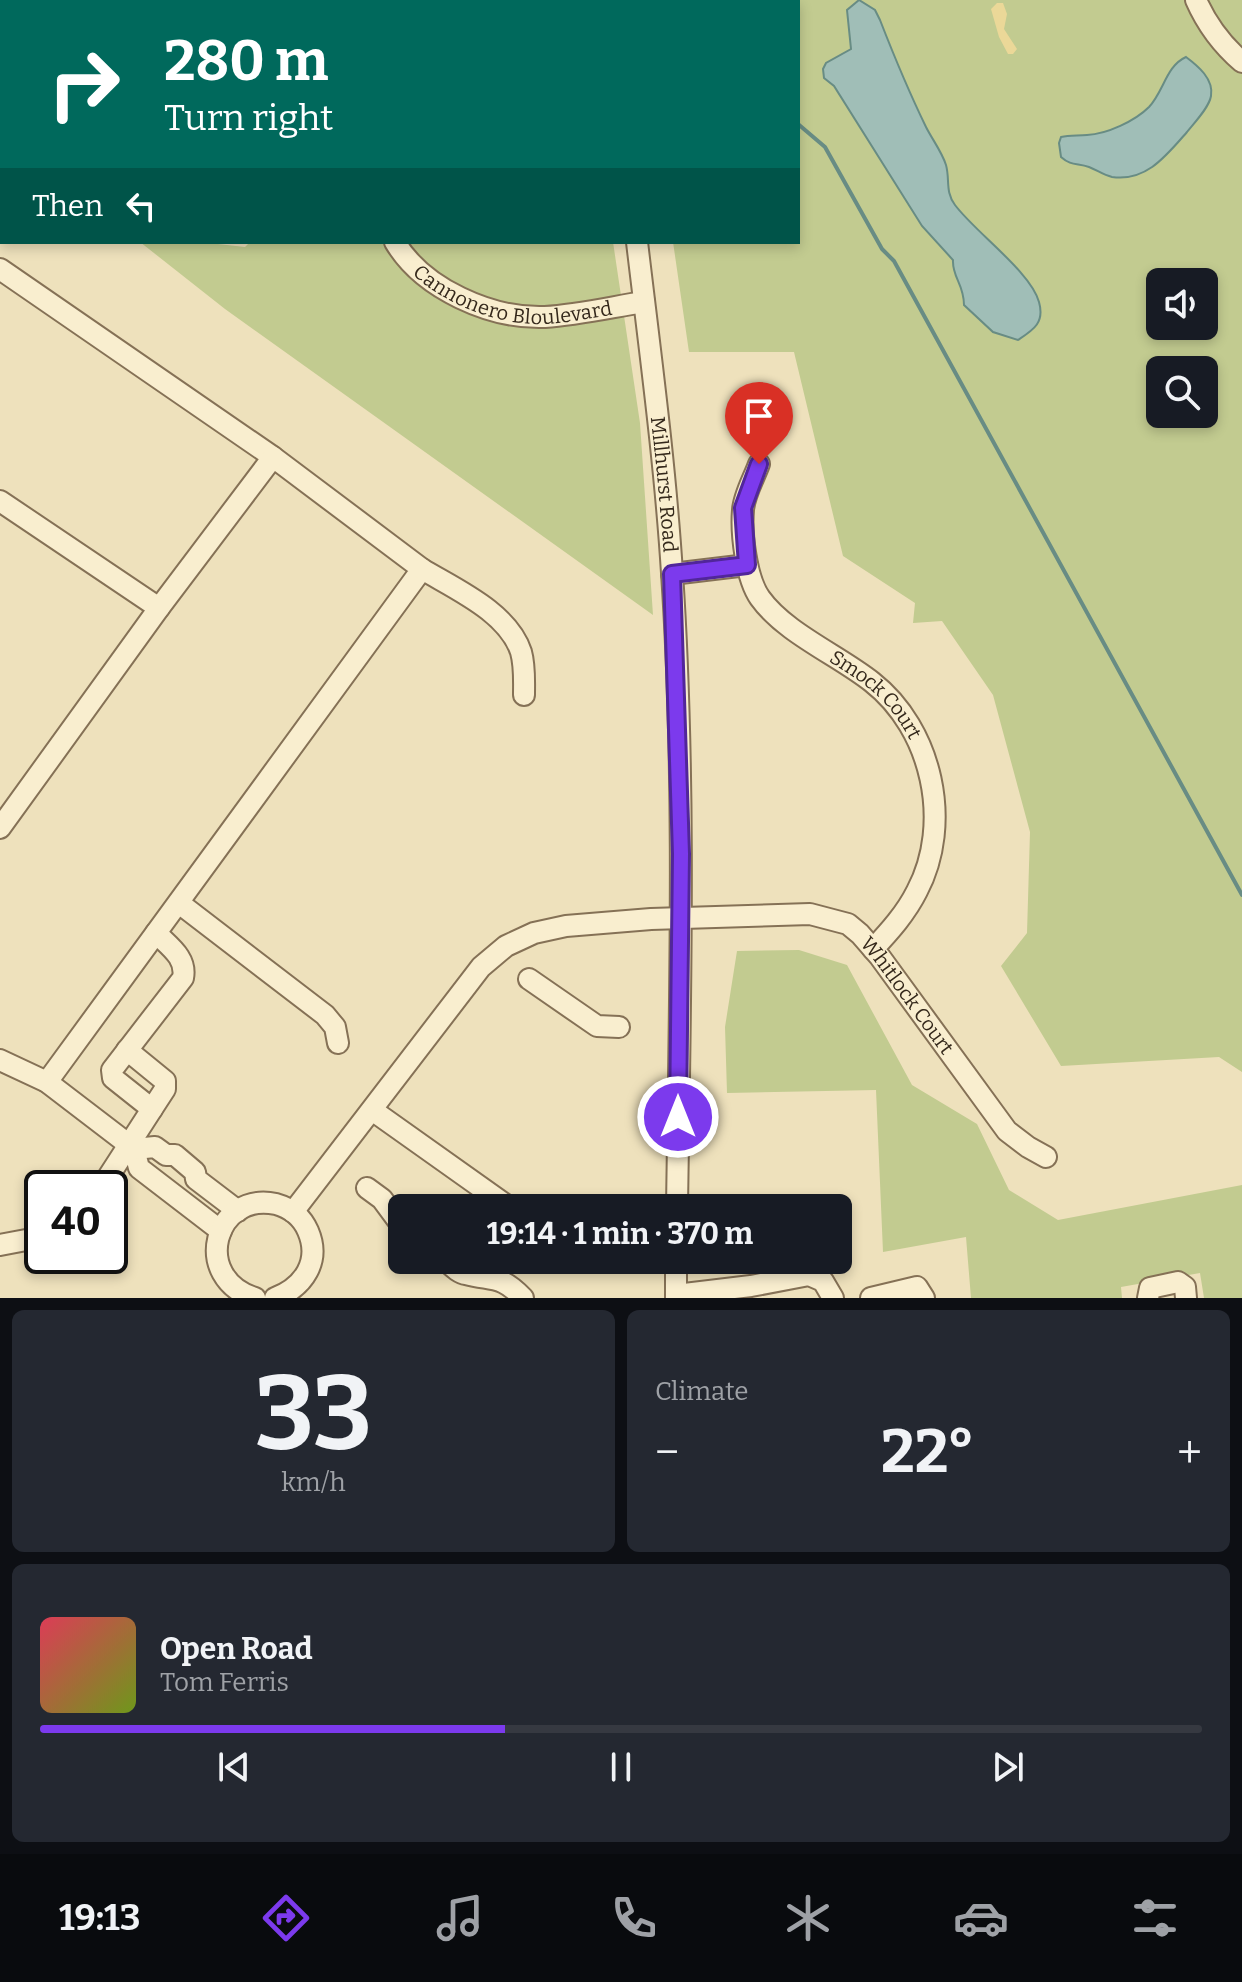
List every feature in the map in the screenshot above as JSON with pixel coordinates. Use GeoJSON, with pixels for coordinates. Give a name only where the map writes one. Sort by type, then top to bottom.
{"type":"FeatureCollection","features":[{"type":"Feature","properties":{"kind":"street"},"geometry":{"type":"LineString","coordinates":[[1196,0],[1221,43],[1242,62]]}},
{"type":"Feature","properties":{"kind":"street","name":"Cannonero Bloulevard"},"geometry":{"type":"LineString","coordinates":[[397,244],[417,269],[439,284],[465,300],[496,311],[545,317],[644,302]]}},
{"type":"Feature","properties":{"kind":"street","name":"Millhurst Road"},"geometry":{"type":"LineString","coordinates":[[637,244],[657,404],[672,574],[679,756],[677,1194]]}},
{"type":"Feature","properties":{"kind":"street"},"geometry":{"type":"LineString","coordinates":[[0,269],[273,457],[422,569],[485,608],[512,633],[521,651],[524,695]]}},
{"type":"Feature","properties":{"kind":"street"},"geometry":{"type":"LineString","coordinates":[[0,828],[273,457]]}},
{"type":"Feature","properties":{"kind":"street","name":"Smock Court"},"geometry":{"type":"LineString","coordinates":[[759,464],[743,508],[747,565],[760,598],[780,620],[875,684],[894,704],[924,751],[935,804],[931,854],[918,890],[899,921],[873,949]]}},
{"type":"Feature","properties":{"kind":"street"},"geometry":{"type":"LineString","coordinates":[[2,506],[159,608]]}},
{"type":"Feature","properties":{"kind":"street"},"geometry":{"type":"LineString","coordinates":[[672,574],[747,565]]}},
{"type":"Feature","properties":{"kind":"street"},"geometry":{"type":"LineString","coordinates":[[47,1082],[422,569]]}},
{"type":"Feature","properties":{"kind":"street"},"geometry":{"type":"LineString","coordinates":[[179,903],[325,1015],[335,1027],[338,1043]]}},
{"type":"Feature","properties":{"kind":"street","name":"Whitlock Court"},"geometry":{"type":"LineString","coordinates":[[293,1212],[481,967],[506,946],[534,933],[566,926],[679,918],[819,915],[848,924],[873,949],[1007,1131],[1046,1157]]}},
{"type":"Feature","properties":{"kind":"street"},"geometry":{"type":"LineString","coordinates":[[152,1109],[113,1078],[112,1070],[183,978],[185,968],[182,959],[156,933]]}},
{"type":"Feature","properties":{"kind":"street"},"geometry":{"type":"LineString","coordinates":[[529,979],[597,1026],[619,1027]]}},
{"type":"Feature","properties":{"kind":"street"},"geometry":{"type":"LineString","coordinates":[[114,1170],[165,1089],[165,1081],[127,1050]]}},
{"type":"Feature","properties":{"kind":"street"},"geometry":{"type":"LineString","coordinates":[[0,1060],[47,1082],[131,1146],[139,1168],[221,1231]]}},
{"type":"Feature","properties":{"kind":"street"},"geometry":{"type":"LineString","coordinates":[[372,1110],[490,1194]]}},
{"type":"Feature","properties":{"kind":"street"},"geometry":{"type":"LineString","coordinates":[[131,1146],[155,1147],[166,1155],[175,1155],[195,1172],[198,1180],[238,1211]]}},
{"type":"Feature","properties":{"kind":"street"},"geometry":{"type":"LineString","coordinates":[[182,1200],[198,1180]]}},
{"type":"Feature","properties":{"kind":"street"},"geometry":{"type":"LineString","coordinates":[[367,1188],[388,1207]]}},
{"type":"Feature","properties":{"kind":"street"},"geometry":{"type":"LineString","coordinates":[[255,1298],[231,1293],[216,1253],[225,1222],[252,1204],[267,1202],[293,1212],[306,1225],[312,1240],[313,1255],[301,1283],[289,1293],[275,1298]]}},
{"type":"Feature","properties":{"kind":"street"},"geometry":{"type":"LineString","coordinates":[[0,1245],[24,1240]]}},
{"type":"Feature","properties":{"kind":"street"},"geometry":{"type":"LineString","coordinates":[[463,1274],[508,1282],[523,1298]]}},
{"type":"Feature","properties":{"kind":"street"},"geometry":{"type":"LineString","coordinates":[[676,1274],[676,1297],[809,1275],[823,1281],[833,1298]]}},
{"type":"Feature","properties":{"kind":"street"},"geometry":{"type":"LineString","coordinates":[[1148,1298],[1150,1288],[1178,1282],[1185,1287],[1186,1298]]}},
{"type":"Feature","properties":{"kind":"street"},"geometry":{"type":"LineString","coordinates":[[871,1298],[921,1293]]}},
{"type":"Feature","properties":{"kind":"green space"},"geometry":{"type":"Polygon","coordinates":[[[800,0],[1242,0],[1242,1072],[1219,1057],[1061,1066],[1001,966],[1027,933],[1030,832],[993,695],[942,621],[913,623],[915,603],[843,556],[794,352],[689,352],[673,244],[800,244],[800,0]]]}},
{"type":"Feature","properties":{"kind":"green space"},"geometry":{"type":"Polygon","coordinates":[[[143,244],[245,247],[248,244],[613,244],[640,423],[653,615],[225,309],[143,244]]]}},
{"type":"Feature","properties":{"kind":"green space"},"geometry":{"type":"Polygon","coordinates":[[[799,950],[847,965],[912,1085],[977,1124],[1009,1190],[1058,1220],[1242,1185],[1242,1298],[1204,1298],[1200,1273],[1121,1287],[1122,1298],[971,1298],[966,1237],[883,1252],[876,1090],[727,1093],[725,1027],[737,951],[799,950]]]}},
{"type":"Feature","properties":{"kind":"sand"},"geometry":{"type":"Polygon","coordinates":[[[997,3],[1003,3],[1007,14],[1004,29],[1017,49],[1013,54],[1008,54],[999,37],[991,9],[997,3]]]}},
{"type":"Feature","properties":{"kind":"water"},"geometry":{"type":"Polygon","coordinates":[[[859,0],[875,10],[880,20],[914,101],[944,160],[952,200],[1034,290],[1039,302],[1039,321],[1018,340],[993,332],[964,305],[953,260],[922,226],[834,86],[824,78],[826,63],[851,49],[847,10],[859,0]]]}},
{"type":"Feature","properties":{"kind":"water"},"geometry":{"type":"Polygon","coordinates":[[[1186,57],[1208,79],[1210,101],[1187,132],[1154,165],[1135,175],[1112,177],[1061,157],[1061,137],[1103,132],[1129,122],[1143,112],[1154,101],[1174,66],[1186,57]]]}},
{"type":"Feature","properties":{"kind":"waterway"},"geometry":{"type":"LineString","coordinates":[[800,126],[825,147],[882,249],[894,261],[1242,895]]}},
{"type":"Feature","properties":{"kind":"route"},"geometry":{"type":"LineString","coordinates":[[678,1117],[681,854],[672,574],[747,565],[743,508],[759,464]]}}]}
